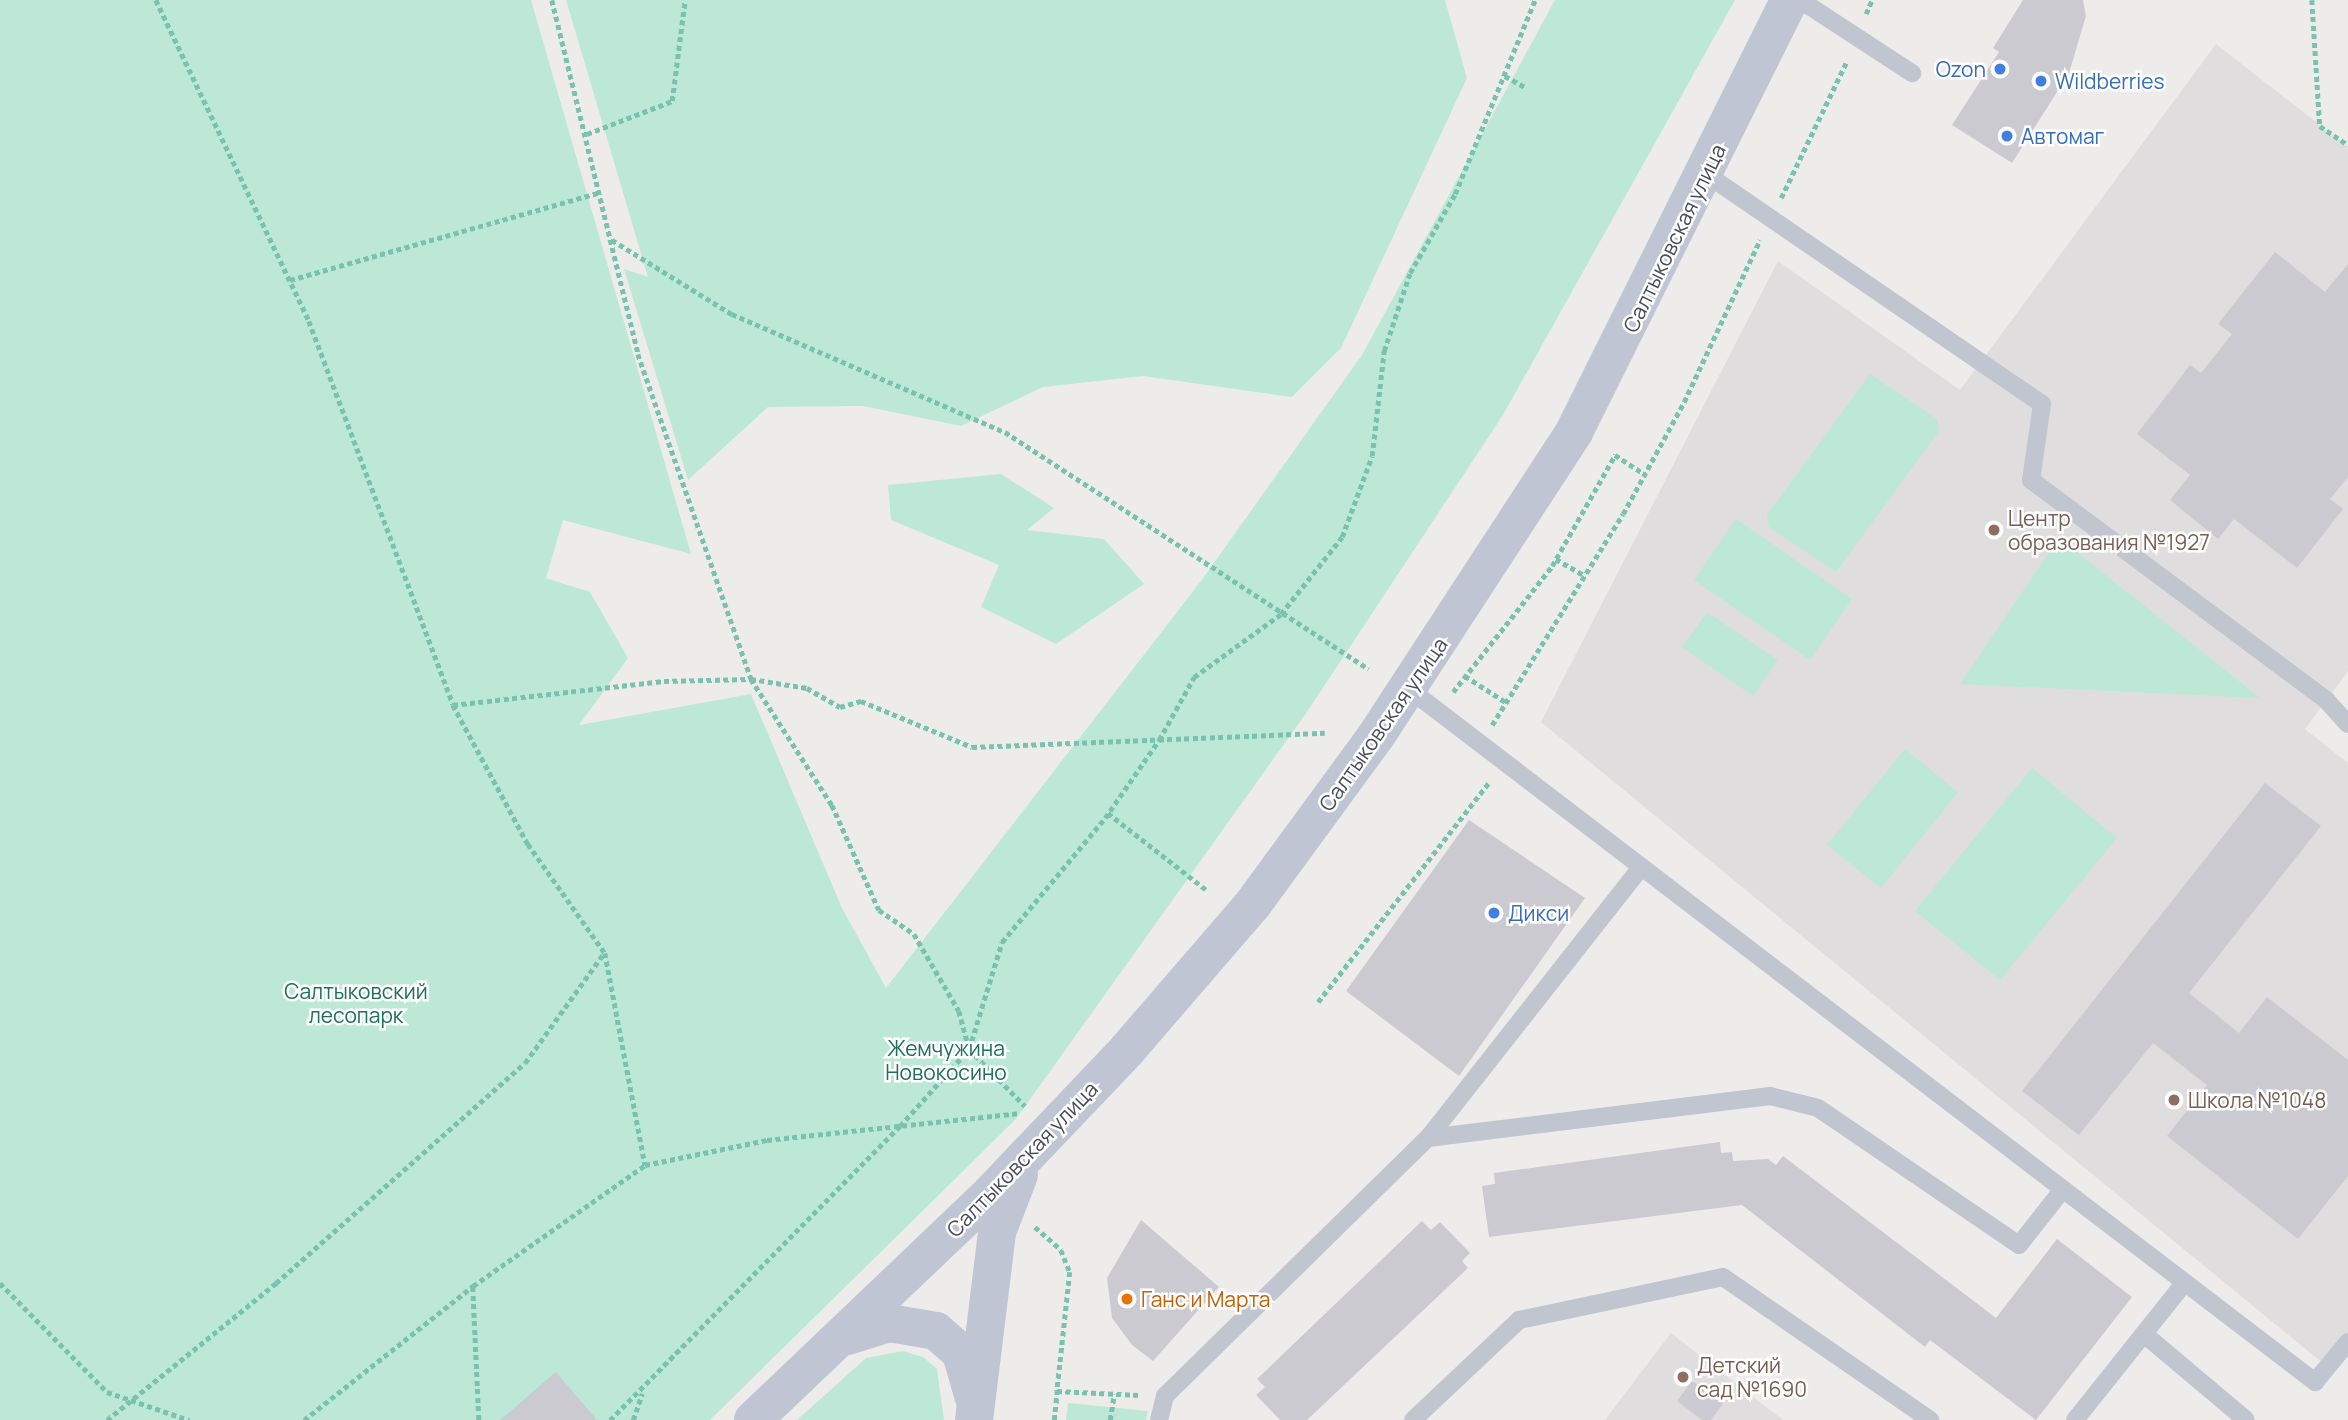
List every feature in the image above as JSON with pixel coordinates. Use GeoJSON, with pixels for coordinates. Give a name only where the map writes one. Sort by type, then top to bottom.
{"type":"FeatureCollection","features":[{"type":"Feature","properties":{"kind":"street","name":"Салтыковская улица"},"geometry":{"type":"LineString","coordinates":[[753,1420],[1044,1139],[1253,904],[1423,700],[1574,432],[1706,174],[1789,0]]}},
{"type":"Feature","properties":{"kind":"street"},"geometry":{"type":"LineString","coordinates":[[973,1420],[996,1232],[1015,1181],[1044,1139]]}},
{"type":"Feature","properties":{"kind":"street","name":"Салтыковская улица"},"geometry":{"type":"LineString","coordinates":[[832,1344],[888,1323],[936,1331],[968,1366],[973,1420]]}},
{"type":"Feature","properties":{"kind":"lane"},"geometry":{"type":"LineString","coordinates":[[1800,0],[1912,73]]}},
{"type":"Feature","properties":{"kind":"lane"},"geometry":{"type":"LineString","coordinates":[[1706,174],[2042,404],[2031,480],[2327,701],[2348,724]]}},
{"type":"Feature","properties":{"kind":"lane"},"geometry":{"type":"LineString","coordinates":[[1423,700],[2315,1382],[2348,1342]]}},
{"type":"Feature","properties":{"kind":"lane"},"geometry":{"type":"LineString","coordinates":[[1160,1420],[1165,1396],[1428,1138],[1641,867]]}},
{"type":"Feature","properties":{"kind":"lane"},"geometry":{"type":"LineString","coordinates":[[1428,1138],[1770,1096],[1818,1108],[2019,1245],[2063,1189]]}},
{"type":"Feature","properties":{"kind":"lane"},"geometry":{"type":"LineString","coordinates":[[1413,1420],[1519,1320],[1723,1277],[1930,1420]]}},
{"type":"Feature","properties":{"kind":"lane"},"geometry":{"type":"LineString","coordinates":[[2075,1420],[2185,1282]]}},
{"type":"Feature","properties":{"kind":"lane"},"geometry":{"type":"LineString","coordinates":[[2144,1334],[2246,1420]]}},
{"type":"Feature","properties":{"kind":"path"},"geometry":{"type":"LineString","coordinates":[[156,0],[290,280],[453,705],[528,844],[605,953],[645,1165]]}},
{"type":"Feature","properties":{"kind":"path"},"geometry":{"type":"LineString","coordinates":[[295,1420],[305,1420],[473,1286],[645,1165],[767,1140],[1031,1112],[968,1049],[959,1011],[914,934],[879,910],[832,805],[751,679],[638,354],[587,134],[552,0]]}},
{"type":"Feature","properties":{"kind":"path"},"geometry":{"type":"LineString","coordinates":[[587,134],[672,102],[685,0]]}},
{"type":"Feature","properties":{"kind":"path"},"geometry":{"type":"LineString","coordinates":[[610,1420],[643,1392],[900,1126],[968,1049],[1002,942],[1108,813],[1159,740],[1194,677],[1281,614],[1342,537],[1372,456],[1384,351],[1410,273],[1455,194],[1535,0]]}},
{"type":"Feature","properties":{"kind":"path"},"geometry":{"type":"LineString","coordinates":[[1480,743],[1507,704],[1644,474],[1770,218],[1872,0]]}},
{"type":"Feature","properties":{"kind":"path"},"geometry":{"type":"LineString","coordinates":[[2312,0],[2320,127],[2348,145]]}},
{"type":"Feature","properties":{"kind":"path"},"geometry":{"type":"LineString","coordinates":[[1505,76],[1527,88]]}},
{"type":"Feature","properties":{"kind":"path"},"geometry":{"type":"LineString","coordinates":[[290,280],[600,192]]}},
{"type":"Feature","properties":{"kind":"path"},"geometry":{"type":"LineString","coordinates":[[611,240],[732,314],[1005,432],[1195,559],[1369,669]]}},
{"type":"Feature","properties":{"kind":"path"},"geometry":{"type":"LineString","coordinates":[[1423,700],[1465,676],[1556,559],[1615,456],[1644,474]]}},
{"type":"Feature","properties":{"kind":"path"},"geometry":{"type":"LineString","coordinates":[[1556,559],[1585,576]]}},
{"type":"Feature","properties":{"kind":"path"},"geometry":{"type":"LineString","coordinates":[[1465,676],[1507,704]]}},
{"type":"Feature","properties":{"kind":"path"},"geometry":{"type":"LineString","coordinates":[[453,705],[664,681],[751,679],[807,688],[840,707],[861,701],[972,747],[1325,733]]}},
{"type":"Feature","properties":{"kind":"path"},"geometry":{"type":"LineString","coordinates":[[1318,1002],[1505,762]]}},
{"type":"Feature","properties":{"kind":"path"},"geometry":{"type":"LineString","coordinates":[[1108,813],[1208,891]]}},
{"type":"Feature","properties":{"kind":"path"},"geometry":{"type":"LineString","coordinates":[[107,1420],[276,1283],[525,1063],[605,953]]}},
{"type":"Feature","properties":{"kind":"path"},"geometry":{"type":"LineString","coordinates":[[1038,1217],[1034,1226],[1061,1250],[1070,1272],[1054,1420]]}},
{"type":"Feature","properties":{"kind":"path"},"geometry":{"type":"LineString","coordinates":[[0,1283],[107,1392],[189,1420]]}},
{"type":"Feature","properties":{"kind":"path"},"geometry":{"type":"LineString","coordinates":[[473,1286],[479,1420]]}},
{"type":"Feature","properties":{"kind":"path"},"geometry":{"type":"LineString","coordinates":[[1057,1391],[1165,1396]]}},
{"type":"Feature","properties":{"kind":"path"},"geometry":{"type":"LineString","coordinates":[[633,1420],[643,1392]]}},
{"type":"Feature","properties":{"kind":"path"},"geometry":{"type":"LineString","coordinates":[[1110,1420],[1114,1394]]}},
{"type":"Feature","properties":{"kind":"shaded area"},"geometry":{"type":"Polygon","coordinates":[[[2216,44],[2348,147],[2348,671],[2305,729],[2348,763],[2348,1332],[2325,1365],[1541,722],[1778,261],[1960,390],[2216,44]]]}},
{"type":"Feature","properties":{"kind":"shaded area","name":"Детский сад №1690"},"geometry":{"type":"Polygon","coordinates":[[[1671,1333],[1783,1420],[1605,1420],[1671,1333]]]}},
{"type":"Feature","properties":{"kind":"green space","name":"Салтыковский лесопарк"},"geometry":{"type":"Polygon","coordinates":[[[0,0],[531,0],[691,554],[563,520],[546,578],[590,592],[628,658],[579,725],[751,694],[842,908],[886,988],[1201,581],[1362,355],[1555,0],[1735,0],[1503,415],[1307,712],[1016,1119],[710,1420],[0,1420],[0,0]]]}},
{"type":"Feature","properties":{"kind":"green space"},"geometry":{"type":"Polygon","coordinates":[[[566,0],[1445,0],[1467,78],[1341,348],[1292,397],[1143,376],[1043,387],[961,426],[863,406],[768,407],[688,480],[624,269],[648,277],[566,0]]]}},
{"type":"Feature","properties":{"kind":"green space"},"geometry":{"type":"Polygon","coordinates":[[[1870,374],[1937,419],[1939,431],[1836,572],[1769,527],[1767,515],[1870,374]]]}},
{"type":"Feature","properties":{"kind":"green space"},"geometry":{"type":"Polygon","coordinates":[[[1001,474],[1054,508],[1027,530],[1104,539],[1144,584],[1056,644],[981,607],[999,565],[891,520],[888,485],[1001,474]]]}},
{"type":"Feature","properties":{"kind":"green space"},"geometry":{"type":"Polygon","coordinates":[[[1736,519],[1852,599],[1810,660],[1694,580],[1736,519]]]}},
{"type":"Feature","properties":{"kind":"green space"},"geometry":{"type":"Polygon","coordinates":[[[2059,538],[2260,698],[1960,684],[2059,538]]]}},
{"type":"Feature","properties":{"kind":"green space"},"geometry":{"type":"Polygon","coordinates":[[[1707,612],[1778,660],[1753,696],[1682,647],[1707,612]]]}},
{"type":"Feature","properties":{"kind":"green space"},"geometry":{"type":"Polygon","coordinates":[[[1905,749],[1958,792],[1881,888],[1827,845],[1905,749]]]}},
{"type":"Feature","properties":{"kind":"green space"},"geometry":{"type":"Polygon","coordinates":[[[2032,768],[2117,838],[2000,980],[1915,911],[2032,768]]]}},
{"type":"Feature","properties":{"kind":"green space"},"geometry":{"type":"Polygon","coordinates":[[[903,1351],[923,1357],[937,1369],[944,1420],[797,1420],[866,1358],[903,1351]]]}},
{"type":"Feature","properties":{"kind":"green space"},"geometry":{"type":"Polygon","coordinates":[[[1068,1403],[1148,1411],[1146,1420],[1066,1420],[1068,1403]]]}},
{"type":"Feature","properties":{"kind":"building"},"geometry":{"type":"Polygon","coordinates":[[[2023,0],[2083,0],[2086,16],[2069,73],[2012,163],[1952,125],[1999,52],[1993,48],[2023,0]]]}},
{"type":"Feature","properties":{"kind":"building"},"geometry":{"type":"Polygon","coordinates":[[[2275,252],[2325,292],[2348,264],[2348,477],[2330,499],[2343,509],[2297,568],[2234,519],[2218,539],[2170,500],[2190,475],[2137,434],[2190,365],[2201,373],[2232,334],[2218,324],[2275,252]]]}},
{"type":"Feature","properties":{"kind":"building"},"geometry":{"type":"Polygon","coordinates":[[[2265,783],[2321,826],[2189,993],[2239,1033],[2267,997],[2348,1060],[2348,1176],[2298,1239],[2167,1136],[2207,1085],[2153,1043],[2079,1135],[2022,1091],[2265,783]]]}},
{"type":"Feature","properties":{"kind":"building"},"geometry":{"type":"Polygon","coordinates":[[[1469,820],[1585,898],[1459,1076],[1346,991],[1469,820]]]}},
{"type":"Feature","properties":{"kind":"building"},"geometry":{"type":"Polygon","coordinates":[[[1720,1142],[1721,1153],[1732,1152],[1733,1161],[1768,1159],[1776,1165],[1783,1156],[1996,1318],[2057,1239],[2132,1297],[2036,1420],[1930,1340],[1925,1347],[1742,1205],[1489,1237],[1482,1186],[1495,1184],[1494,1173],[1720,1142]]]}},
{"type":"Feature","properties":{"kind":"building"},"geometry":{"type":"Polygon","coordinates":[[[1141,1220],[1219,1287],[1153,1361],[1132,1345],[1112,1318],[1107,1278],[1141,1220]]]}},
{"type":"Feature","properties":{"kind":"building"},"geometry":{"type":"Polygon","coordinates":[[[1422,1221],[1431,1230],[1440,1222],[1470,1253],[1462,1261],[1468,1268],[1307,1420],[1280,1420],[1256,1395],[1265,1387],[1257,1379],[1422,1221]]]}},
{"type":"Feature","properties":{"kind":"building"},"geometry":{"type":"Polygon","coordinates":[[[556,1372],[597,1420],[500,1420],[556,1372]]]}},
{"type":"Feature","properties":{"kind":"building"},"geometry":{"type":"Polygon","coordinates":[[[1692,1381],[1723,1404],[1711,1420],[1702,1420],[1677,1401],[1692,1381]]]}},
{"type":"Feature","properties":{"kind":"place","name":"Ozon"},"geometry":{"type":"Point","coordinates":[2000,69]}},
{"type":"Feature","properties":{"kind":"place","name":"Wildberries"},"geometry":{"type":"Point","coordinates":[2041,81]}},
{"type":"Feature","properties":{"kind":"place","name":"Автомаг"},"geometry":{"type":"Point","coordinates":[2007,136]}},
{"type":"Feature","properties":{"kind":"place","name":"Центр образования №1927"},"geometry":{"type":"Point","coordinates":[1994,530]}},
{"type":"Feature","properties":{"kind":"place","name":"Дикси"},"geometry":{"type":"Point","coordinates":[1494,913]}},
{"type":"Feature","properties":{"kind":"place","name":"Школа №1048"},"geometry":{"type":"Point","coordinates":[2174,1100]}},
{"type":"Feature","properties":{"kind":"place","name":"Ганс и Марта"},"geometry":{"type":"Point","coordinates":[1127,1299]}},
{"type":"Feature","properties":{"kind":"place","name":"Детский сад №1690"},"geometry":{"type":"Point","coordinates":[1683,1377]}},
{"type":"Feature","properties":{"kind":"park label","name":"Жемчужина Новокосино"},"geometry":{"type":"Point","coordinates":[946,1060]}}]}
